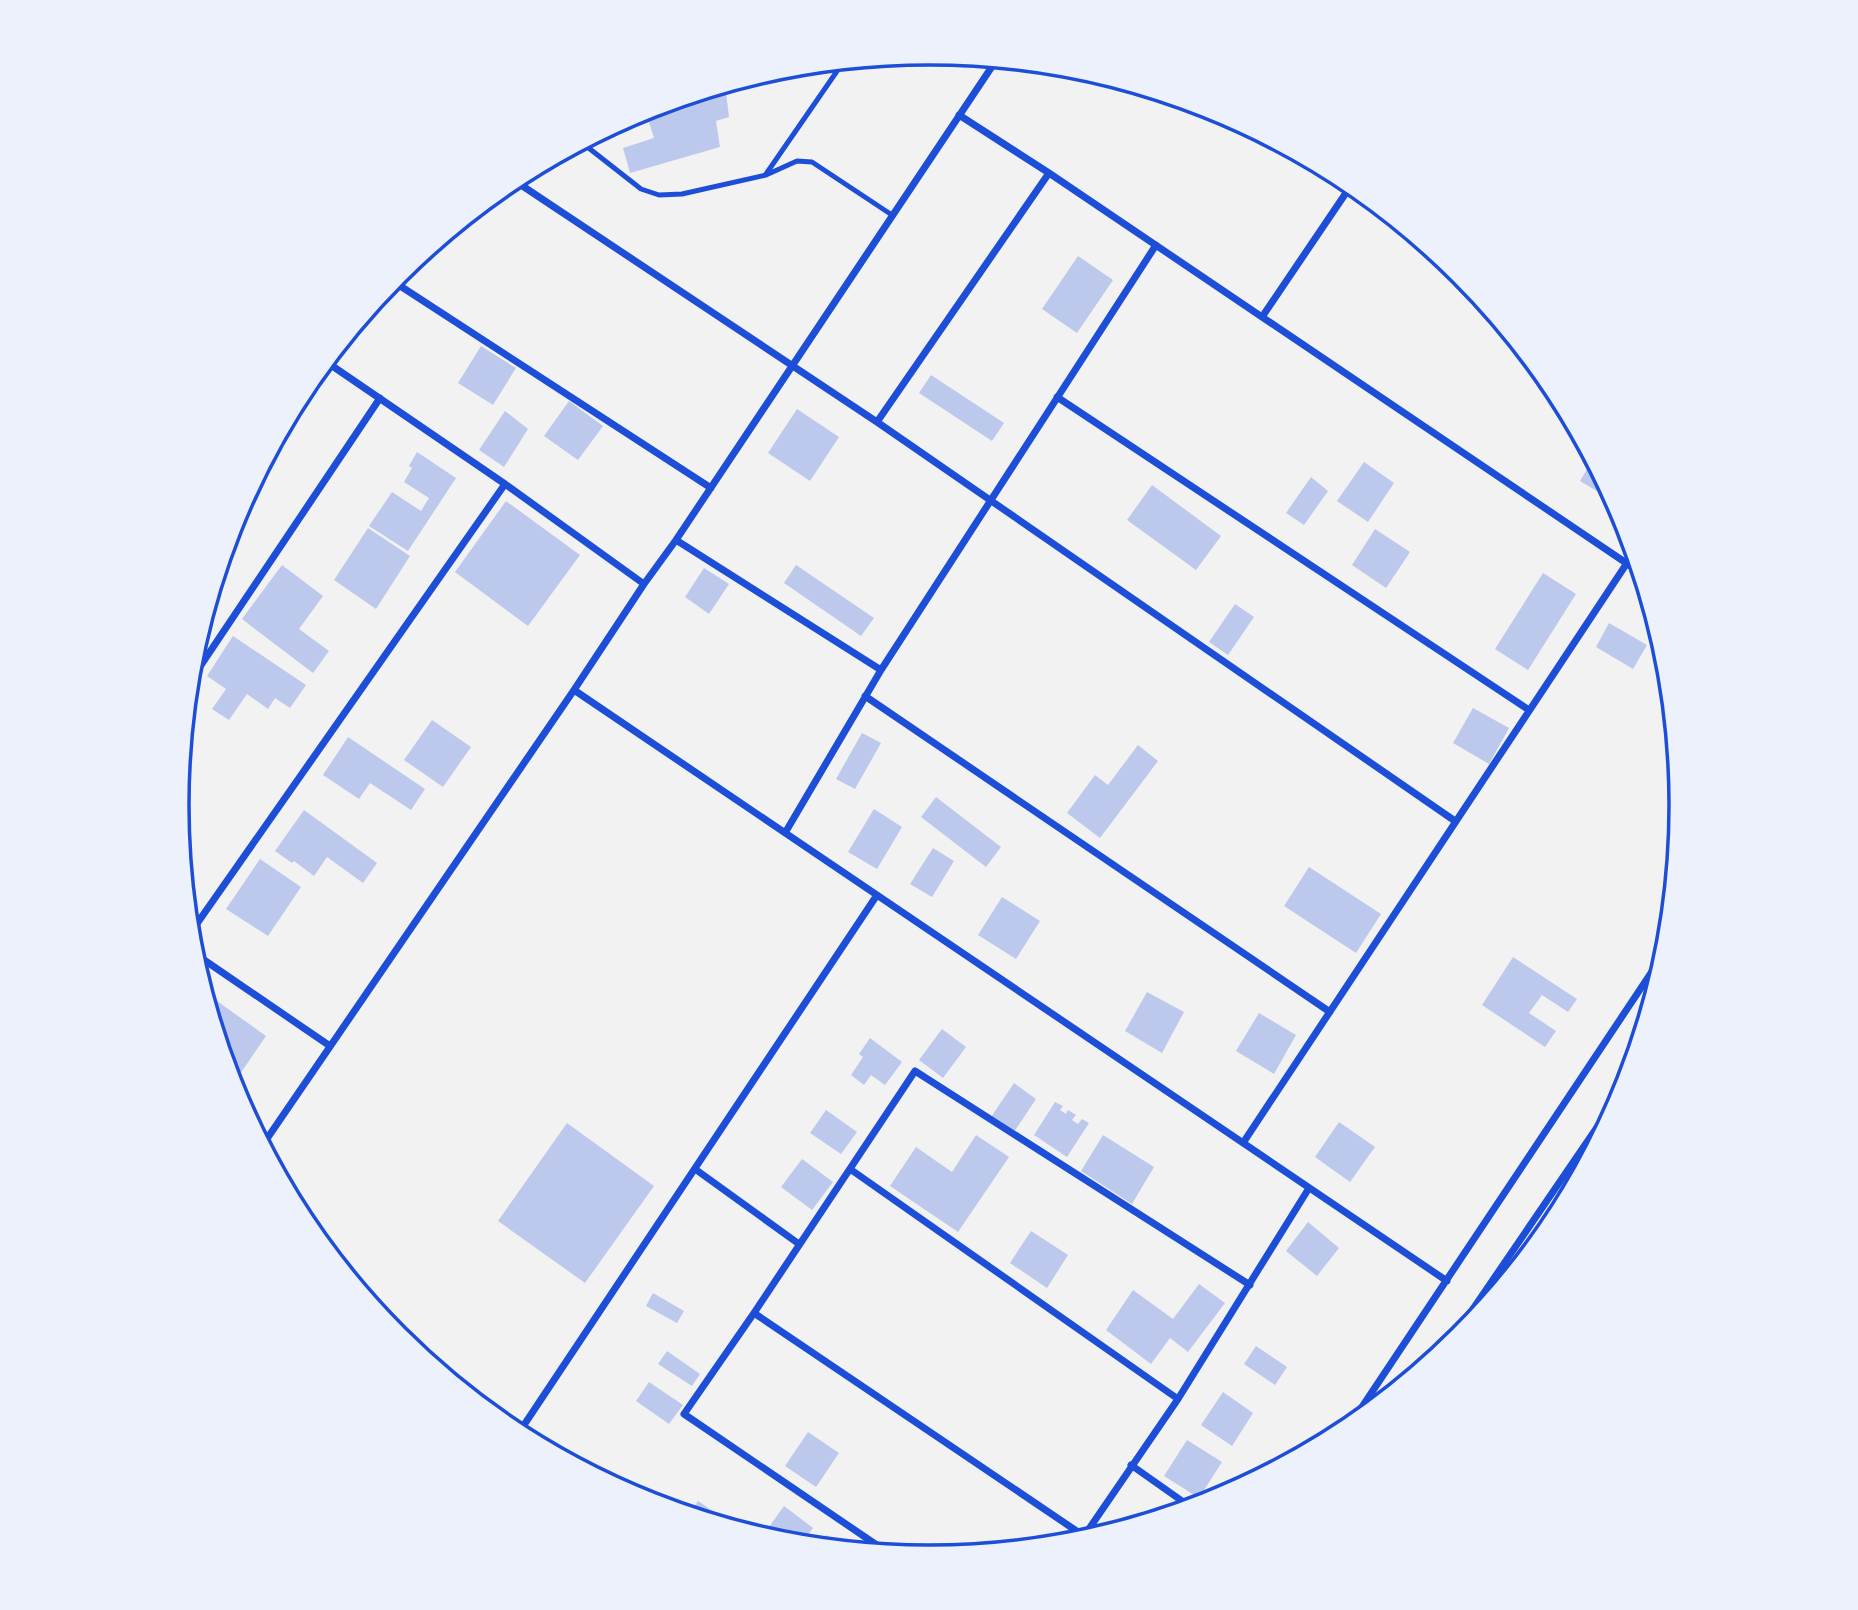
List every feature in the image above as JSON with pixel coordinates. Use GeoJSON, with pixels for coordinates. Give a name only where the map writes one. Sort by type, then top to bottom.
{"type":"FeatureCollection","features":[{"type":"Feature","properties":{"kind":"street"},"geometry":{"type":"LineString","coordinates":[[268,1137],[676,540],[990,67]]}},
{"type":"Feature","properties":{"kind":"street"},"geometry":{"type":"LineString","coordinates":[[959,115],[1627,564],[1243,1143]]}},
{"type":"Feature","properties":{"kind":"street"},"geometry":{"type":"LineString","coordinates":[[877,422],[1049,173]]}},
{"type":"Feature","properties":{"kind":"street"},"geometry":{"type":"LineString","coordinates":[[524,186],[877,422],[1455,821]]}},
{"type":"Feature","properties":{"kind":"street"},"geometry":{"type":"LineString","coordinates":[[1262,317],[1345,194]]}},
{"type":"Feature","properties":{"kind":"street"},"geometry":{"type":"LineString","coordinates":[[785,833],[881,670],[1156,245]]}},
{"type":"Feature","properties":{"kind":"street"},"geometry":{"type":"LineString","coordinates":[[401,287],[711,488]]}},
{"type":"Feature","properties":{"kind":"street"},"geometry":{"type":"LineString","coordinates":[[333,367],[505,484],[644,584]]}},
{"type":"Feature","properties":{"kind":"street"},"geometry":{"type":"LineString","coordinates":[[1057,397],[1530,710]]}},
{"type":"Feature","properties":{"kind":"street"},"geometry":{"type":"LineString","coordinates":[[203,661],[380,398]]}},
{"type":"Feature","properties":{"kind":"street"},"geometry":{"type":"LineString","coordinates":[[198,922],[505,484]]}},
{"type":"Feature","properties":{"kind":"street"},"geometry":{"type":"LineString","coordinates":[[676,540],[881,670]]}},
{"type":"Feature","properties":{"kind":"street"},"geometry":{"type":"LineString","coordinates":[[574,690],[1447,1281]]}},
{"type":"Feature","properties":{"kind":"street"},"geometry":{"type":"LineString","coordinates":[[865,696],[1330,1012]]}},
{"type":"Feature","properties":{"kind":"street"},"geometry":{"type":"LineString","coordinates":[[525,1424],[877,895]]}},
{"type":"Feature","properties":{"kind":"street"},"geometry":{"type":"LineString","coordinates":[[206,961],[330,1046]]}},
{"type":"Feature","properties":{"kind":"street"},"geometry":{"type":"LineString","coordinates":[[1365,1402],[1649,977]]}},
{"type":"Feature","properties":{"kind":"street"},"geometry":{"type":"LineString","coordinates":[[874,1543],[684,1414],[915,1071],[1250,1285]]}},
{"type":"Feature","properties":{"kind":"street"},"geometry":{"type":"LineString","coordinates":[[1479,1300],[1590,1138]]}},
{"type":"Feature","properties":{"kind":"street"},"geometry":{"type":"LineString","coordinates":[[695,1169],[799,1244]]}},
{"type":"Feature","properties":{"kind":"street"},"geometry":{"type":"LineString","coordinates":[[850,1169],[1178,1399]]}},
{"type":"Feature","properties":{"kind":"street"},"geometry":{"type":"LineString","coordinates":[[1090,1527],[1178,1399],[1310,1188]]}},
{"type":"Feature","properties":{"kind":"street"},"geometry":{"type":"LineString","coordinates":[[754,1313],[1071,1531]]}},
{"type":"Feature","properties":{"kind":"street"},"geometry":{"type":"LineString","coordinates":[[1131,1465],[1181,1501]]}},
{"type":"Feature","properties":{"kind":"lane"},"geometry":{"type":"LineString","coordinates":[[766,175],[838,70]]}},
{"type":"Feature","properties":{"kind":"lane"},"geometry":{"type":"LineString","coordinates":[[589,148],[641,189],[659,195],[682,194],[766,175],[797,161],[812,162],[892,215]]}},
{"type":"Feature","properties":{"kind":"building"},"geometry":{"type":"Polygon","coordinates":[[[726,93],[729,117],[716,121],[720,147],[630,173],[623,148],[654,138],[648,120],[726,93]]]}},
{"type":"Feature","properties":{"kind":"building"},"geometry":{"type":"Polygon","coordinates":[[[1078,256],[1113,280],[1077,333],[1042,309],[1078,256]]]}},
{"type":"Feature","properties":{"kind":"building"},"geometry":{"type":"Polygon","coordinates":[[[481,346],[516,368],[493,405],[458,383],[481,346]]]}},
{"type":"Feature","properties":{"kind":"building"},"geometry":{"type":"Polygon","coordinates":[[[931,375],[1004,423],[992,441],[919,393],[931,375]]]}},
{"type":"Feature","properties":{"kind":"building"},"geometry":{"type":"Polygon","coordinates":[[[569,401],[603,426],[578,460],[544,436],[569,401]]]}},
{"type":"Feature","properties":{"kind":"building"},"geometry":{"type":"Polygon","coordinates":[[[797,409],[839,437],[810,481],[768,453],[797,409]]]}},
{"type":"Feature","properties":{"kind":"building"},"geometry":{"type":"Polygon","coordinates":[[[505,411],[528,429],[504,467],[479,450],[505,411]]]}},
{"type":"Feature","properties":{"kind":"building"},"geometry":{"type":"Polygon","coordinates":[[[417,452],[456,478],[408,551],[369,526],[392,492],[421,511],[429,498],[404,482],[417,452]]]}},
{"type":"Feature","properties":{"kind":"building"},"geometry":{"type":"Polygon","coordinates":[[[1364,462],[1394,483],[1368,522],[1337,501],[1364,462]]]}},
{"type":"Feature","properties":{"kind":"building"},"geometry":{"type":"Polygon","coordinates":[[[1588,468],[1600,493],[1580,481],[1588,468]]]}},
{"type":"Feature","properties":{"kind":"building"},"geometry":{"type":"Polygon","coordinates":[[[1311,477],[1328,491],[1304,525],[1286,513],[1311,477]]]}},
{"type":"Feature","properties":{"kind":"building"},"geometry":{"type":"Polygon","coordinates":[[[1152,485],[1221,536],[1196,570],[1127,520],[1152,485]]]}},
{"type":"Feature","properties":{"kind":"building"},"geometry":{"type":"Polygon","coordinates":[[[506,501],[580,555],[528,626],[455,572],[506,501]]]}},
{"type":"Feature","properties":{"kind":"building"},"geometry":{"type":"Polygon","coordinates":[[[368,528],[410,556],[376,609],[334,580],[368,528]]]}},
{"type":"Feature","properties":{"kind":"building"},"geometry":{"type":"Polygon","coordinates":[[[1375,529],[1410,552],[1386,588],[1352,565],[1375,529]]]}},
{"type":"Feature","properties":{"kind":"building"},"geometry":{"type":"Polygon","coordinates":[[[282,565],[323,596],[299,629],[329,651],[313,673],[242,619],[282,565]]]}},
{"type":"Feature","properties":{"kind":"building"},"geometry":{"type":"Polygon","coordinates":[[[796,565],[874,618],[861,636],[784,583],[796,565]]]}},
{"type":"Feature","properties":{"kind":"building"},"geometry":{"type":"Polygon","coordinates":[[[704,568],[729,584],[709,614],[685,597],[704,568]]]}},
{"type":"Feature","properties":{"kind":"building"},"geometry":{"type":"Polygon","coordinates":[[[1543,573],[1576,594],[1528,670],[1495,649],[1543,573]]]}},
{"type":"Feature","properties":{"kind":"building"},"geometry":{"type":"Polygon","coordinates":[[[1235,604],[1254,617],[1228,655],[1209,642],[1235,604]]]}},
{"type":"Feature","properties":{"kind":"building"},"geometry":{"type":"Polygon","coordinates":[[[1609,623],[1647,645],[1633,669],[1596,647],[1609,623]]]}},
{"type":"Feature","properties":{"kind":"building"},"geometry":{"type":"Polygon","coordinates":[[[233,636],[306,685],[290,708],[275,698],[268,709],[247,694],[229,720],[212,709],[226,689],[207,676],[233,636]]]}},
{"type":"Feature","properties":{"kind":"building"},"geometry":{"type":"Polygon","coordinates":[[[1473,708],[1509,728],[1489,764],[1453,743],[1473,708]]]}},
{"type":"Feature","properties":{"kind":"building"},"geometry":{"type":"Polygon","coordinates":[[[432,720],[471,747],[443,787],[404,760],[432,720]]]}},
{"type":"Feature","properties":{"kind":"building"},"geometry":{"type":"Polygon","coordinates":[[[862,733],[881,743],[855,789],[836,779],[862,733]]]}},
{"type":"Feature","properties":{"kind":"building"},"geometry":{"type":"Polygon","coordinates":[[[348,737],[425,789],[411,810],[370,783],[359,799],[323,775],[348,737]]]}},
{"type":"Feature","properties":{"kind":"building"},"geometry":{"type":"Polygon","coordinates":[[[1138,745],[1158,761],[1100,838],[1067,813],[1095,775],[1108,785],[1138,745]]]}},
{"type":"Feature","properties":{"kind":"building"},"geometry":{"type":"Polygon","coordinates":[[[936,797],[1001,847],[986,867],[921,817],[936,797]]]}},
{"type":"Feature","properties":{"kind":"building"},"geometry":{"type":"Polygon","coordinates":[[[874,809],[902,827],[877,869],[848,852],[874,809]]]}},
{"type":"Feature","properties":{"kind":"building"},"geometry":{"type":"Polygon","coordinates":[[[304,810],[377,863],[363,883],[327,857],[314,876],[275,851],[304,810]]]}},
{"type":"Feature","properties":{"kind":"building"},"geometry":{"type":"Polygon","coordinates":[[[933,848],[954,861],[932,897],[910,884],[933,848]]]}},
{"type":"Feature","properties":{"kind":"building"},"geometry":{"type":"Polygon","coordinates":[[[260,859],[301,887],[268,936],[226,909],[260,859]]]}},
{"type":"Feature","properties":{"kind":"building"},"geometry":{"type":"Polygon","coordinates":[[[1309,867],[1381,914],[1356,953],[1284,906],[1309,867]]]}},
{"type":"Feature","properties":{"kind":"building"},"geometry":{"type":"Polygon","coordinates":[[[1002,897],[1040,921],[1016,959],[978,935],[1002,897]]]}},
{"type":"Feature","properties":{"kind":"building"},"geometry":{"type":"Polygon","coordinates":[[[1513,957],[1577,999],[1568,1012],[1542,995],[1529,1013],[1556,1031],[1545,1047],[1482,1005],[1513,957]]]}},
{"type":"Feature","properties":{"kind":"building"},"geometry":{"type":"Polygon","coordinates":[[[1147,992],[1184,1012],[1162,1053],[1125,1031],[1147,992]]]}},
{"type":"Feature","properties":{"kind":"building"},"geometry":{"type":"Polygon","coordinates":[[[215,999],[266,1036],[240,1074],[228,1043],[215,999]]]}},
{"type":"Feature","properties":{"kind":"building"},"geometry":{"type":"Polygon","coordinates":[[[1259,1013],[1296,1035],[1274,1074],[1236,1051],[1259,1013]]]}},
{"type":"Feature","properties":{"kind":"building"},"geometry":{"type":"Polygon","coordinates":[[[942,1029],[966,1047],[943,1078],[919,1060],[942,1029]]]}},
{"type":"Feature","properties":{"kind":"building"},"geometry":{"type":"Polygon","coordinates":[[[870,1038],[902,1062],[885,1085],[871,1075],[864,1085],[851,1075],[863,1057],[859,1054],[870,1038]]]}},
{"type":"Feature","properties":{"kind":"building"},"geometry":{"type":"Polygon","coordinates":[[[1014,1083],[1036,1099],[1014,1132],[991,1117],[1014,1083]]]}},
{"type":"Feature","properties":{"kind":"building"},"geometry":{"type":"Polygon","coordinates":[[[1055,1102],[1063,1106],[1060,1110],[1066,1114],[1068,1110],[1076,1115],[1072,1120],[1078,1124],[1082,1119],[1089,1123],[1067,1157],[1034,1135],[1055,1102]]]}},
{"type":"Feature","properties":{"kind":"building"},"geometry":{"type":"Polygon","coordinates":[[[826,1110],[857,1132],[841,1154],[810,1133],[826,1110]]]}},
{"type":"Feature","properties":{"kind":"building"},"geometry":{"type":"Polygon","coordinates":[[[1339,1122],[1375,1147],[1350,1182],[1315,1157],[1339,1122]]]}},
{"type":"Feature","properties":{"kind":"building"},"geometry":{"type":"Polygon","coordinates":[[[567,1123],[654,1186],[585,1283],[498,1221],[567,1123]]]}},
{"type":"Feature","properties":{"kind":"building"},"geometry":{"type":"Polygon","coordinates":[[[976,1135],[1009,1157],[958,1232],[890,1186],[916,1147],[952,1172],[976,1135]]]}},
{"type":"Feature","properties":{"kind":"building"},"geometry":{"type":"Polygon","coordinates":[[[1103,1135],[1154,1167],[1132,1204],[1081,1171],[1103,1135]]]}},
{"type":"Feature","properties":{"kind":"building"},"geometry":{"type":"Polygon","coordinates":[[[802,1159],[833,1182],[812,1210],[781,1187],[802,1159]]]}},
{"type":"Feature","properties":{"kind":"building"},"geometry":{"type":"Polygon","coordinates":[[[1308,1222],[1339,1248],[1317,1276],[1286,1251],[1308,1222]]]}},
{"type":"Feature","properties":{"kind":"building"},"geometry":{"type":"Polygon","coordinates":[[[1031,1231],[1068,1255],[1047,1288],[1010,1263],[1031,1231]]]}},
{"type":"Feature","properties":{"kind":"building"},"geometry":{"type":"Polygon","coordinates":[[[1199,1284],[1225,1303],[1188,1352],[1170,1338],[1151,1364],[1106,1330],[1133,1290],[1173,1319],[1199,1284]]]}},
{"type":"Feature","properties":{"kind":"building"},"geometry":{"type":"Polygon","coordinates":[[[653,1293],[684,1311],[677,1323],[646,1306],[653,1293]]]}},
{"type":"Feature","properties":{"kind":"building"},"geometry":{"type":"Polygon","coordinates":[[[1256,1346],[1287,1367],[1275,1385],[1244,1364],[1256,1346]]]}},
{"type":"Feature","properties":{"kind":"building"},"geometry":{"type":"Polygon","coordinates":[[[667,1351],[700,1374],[692,1386],[658,1364],[667,1351]]]}},
{"type":"Feature","properties":{"kind":"building"},"geometry":{"type":"Polygon","coordinates":[[[649,1382],[683,1405],[669,1424],[636,1401],[649,1382]]]}},
{"type":"Feature","properties":{"kind":"building"},"geometry":{"type":"Polygon","coordinates":[[[1223,1392],[1253,1413],[1232,1446],[1201,1425],[1223,1392]]]}},
{"type":"Feature","properties":{"kind":"building"},"geometry":{"type":"Polygon","coordinates":[[[808,1432],[839,1453],[816,1487],[785,1466],[808,1432]]]}},
{"type":"Feature","properties":{"kind":"building"},"geometry":{"type":"Polygon","coordinates":[[[1187,1440],[1222,1462],[1202,1493],[1195,1495],[1164,1476],[1187,1440]]]}},
{"type":"Feature","properties":{"kind":"building"},"geometry":{"type":"Polygon","coordinates":[[[698,1501],[717,1514],[694,1507],[698,1501]]]}},
{"type":"Feature","properties":{"kind":"building"},"geometry":{"type":"Polygon","coordinates":[[[784,1506],[813,1528],[808,1535],[769,1527],[784,1506]]]}}]}
